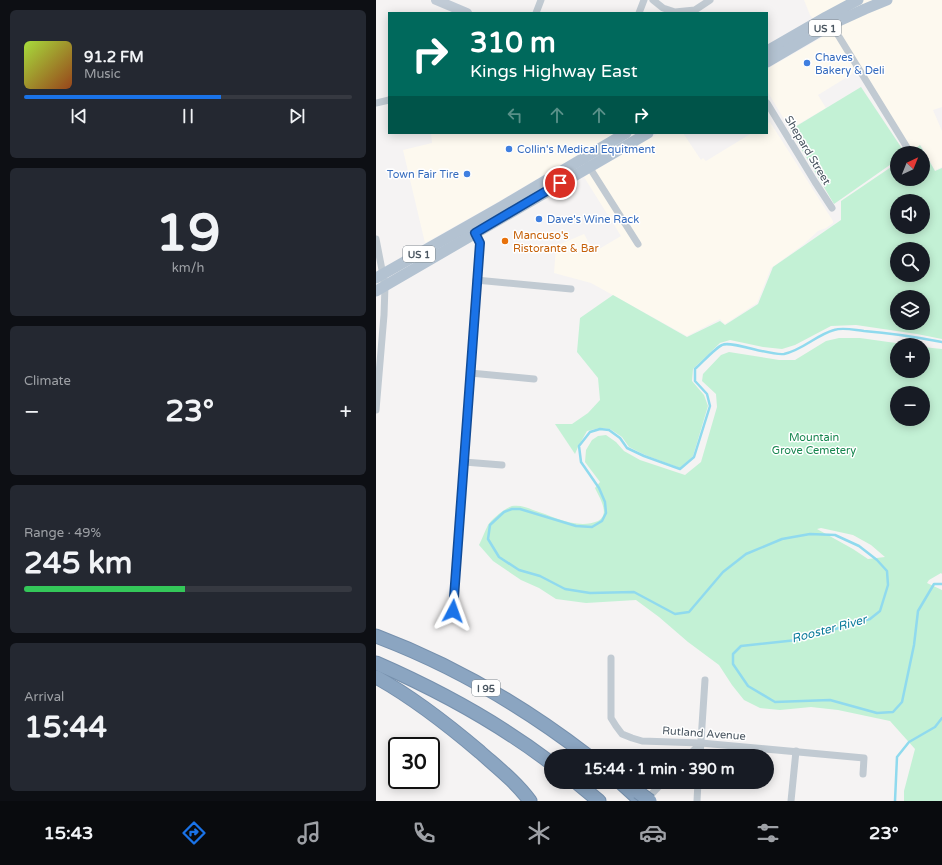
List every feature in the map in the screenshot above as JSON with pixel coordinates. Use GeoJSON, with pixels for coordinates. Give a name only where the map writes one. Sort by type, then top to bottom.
{"type":"FeatureCollection","features":[{"type":"Feature","properties":{"kind":"highway","name":"I 95"},"geometry":{"type":"LineString","coordinates":[[376,636],[441,664],[493,691],[578,749]]}},
{"type":"Feature","properties":{"kind":"highway","name":"I 95"},"geometry":{"type":"LineString","coordinates":[[376,663],[426,686],[470,710],[520,741],[544,758]]}},
{"type":"Feature","properties":{"kind":"highway"},"geometry":{"type":"LineString","coordinates":[[376,677],[410,697],[438,717],[514,782],[530,801]]}},
{"type":"Feature","properties":{"kind":"highway"},"geometry":{"type":"LineString","coordinates":[[584,789],[599,801]]}},
{"type":"Feature","properties":{"kind":"highway"},"geometry":{"type":"LineString","coordinates":[[629,789],[640,797],[650,801]]}},
{"type":"Feature","properties":{"kind":"highway"},"geometry":{"type":"LineString","coordinates":[[631,789],[640,797]]}},
{"type":"Feature","properties":{"kind":"main road","name":"US 1"},"geometry":{"type":"LineString","coordinates":[[768,61],[858,0]]}},
{"type":"Feature","properties":{"kind":"main road","name":"US 1"},"geometry":{"type":"LineString","coordinates":[[768,50],[829,20],[865,9],[887,0]]}},
{"type":"Feature","properties":{"kind":"main road","name":"US 1"},"geometry":{"type":"LineString","coordinates":[[586,162],[625,134]]}},
{"type":"Feature","properties":{"kind":"main road","name":"US 1"},"geometry":{"type":"LineString","coordinates":[[380,288],[472,229],[586,162],[646,134]]}},
{"type":"Feature","properties":{"kind":"main road","name":"US 1"},"geometry":{"type":"LineString","coordinates":[[380,276],[472,229]]}},
{"type":"Feature","properties":{"kind":"street"},"geometry":{"type":"LineString","coordinates":[[536,12],[541,0]]}},
{"type":"Feature","properties":{"kind":"street"},"geometry":{"type":"LineString","coordinates":[[639,12],[644,0]]}},
{"type":"Feature","properties":{"kind":"street"},"geometry":{"type":"LineString","coordinates":[[652,0],[663,8],[675,12],[695,10],[710,0]]}},
{"type":"Feature","properties":{"kind":"street"},"geometry":{"type":"LineString","coordinates":[[440,1],[465,12]]}},
{"type":"Feature","properties":{"kind":"street"},"geometry":{"type":"LineString","coordinates":[[829,20],[906,146]]}},
{"type":"Feature","properties":{"kind":"street"},"geometry":{"type":"LineString","coordinates":[[376,103],[388,100]]}},
{"type":"Feature","properties":{"kind":"street","name":"Shepard Street"},"geometry":{"type":"LineString","coordinates":[[768,105],[832,208]]}},
{"type":"Feature","properties":{"kind":"street"},"geometry":{"type":"LineString","coordinates":[[586,162],[638,244]]}},
{"type":"Feature","properties":{"kind":"street"},"geometry":{"type":"LineString","coordinates":[[453,611],[476,280],[480,243],[472,229]]}},
{"type":"Feature","properties":{"kind":"street"},"geometry":{"type":"LineString","coordinates":[[376,239],[384,315],[376,410]]}},
{"type":"Feature","properties":{"kind":"street"},"geometry":{"type":"LineString","coordinates":[[476,280],[571,289]]}},
{"type":"Feature","properties":{"kind":"street"},"geometry":{"type":"LineString","coordinates":[[470,373],[534,379]]}},
{"type":"Feature","properties":{"kind":"street"},"geometry":{"type":"LineString","coordinates":[[464,462],[502,465]]}},
{"type":"Feature","properties":{"kind":"street","name":"Rutland Avenue"},"geometry":{"type":"LineString","coordinates":[[612,658],[611,718],[622,734],[642,741],[701,743],[864,758],[863,774]]}},
{"type":"Feature","properties":{"kind":"street"},"geometry":{"type":"LineString","coordinates":[[701,749],[704,680]]}},
{"type":"Feature","properties":{"kind":"street"},"geometry":{"type":"LineString","coordinates":[[695,749],[701,743]]}},
{"type":"Feature","properties":{"kind":"street"},"geometry":{"type":"LineString","coordinates":[[790,801],[796,751]]}},
{"type":"Feature","properties":{"kind":"street"},"geometry":{"type":"LineString","coordinates":[[640,797],[652,789]]}},
{"type":"Feature","properties":{"kind":"street"},"geometry":{"type":"LineString","coordinates":[[697,801],[698,789]]}},
{"type":"Feature","properties":{"kind":"shaded area"},"geometry":{"type":"Polygon","coordinates":[[[804,0],[942,0],[942,107],[933,110],[942,131],[942,167],[935,170],[930,161],[930,146],[907,146],[862,68],[818,95],[826,108],[790,129],[768,93],[768,68],[826,35],[810,15],[804,0]]]}},
{"type":"Feature","properties":{"kind":"shaded area"},"geometry":{"type":"Polygon","coordinates":[[[770,122],[833,223],[818,231],[804,244],[771,268],[757,303],[725,324],[720,319],[687,336],[591,283],[554,273],[556,246],[584,234],[594,252],[621,236],[584,177],[657,134],[684,134],[701,160],[703,158],[706,161],[750,134],[768,134],[768,123],[770,122]]]}},
{"type":"Feature","properties":{"kind":"shaded area"},"geometry":{"type":"Polygon","coordinates":[[[431,134],[613,134],[425,243],[403,150],[432,143],[431,134]]]}},
{"type":"Feature","properties":{"kind":"green space"},"geometry":{"type":"Polygon","coordinates":[[[861,87],[900,146],[890,146],[890,165],[834,204],[790,130],[861,87]]]}},
{"type":"Feature","properties":{"kind":"green space"},"geometry":{"type":"Polygon","coordinates":[[[930,162],[935,171],[942,168],[942,339],[856,325],[831,326],[795,345],[782,349],[763,347],[730,340],[720,343],[693,369],[692,381],[704,395],[708,406],[693,456],[680,468],[645,455],[629,447],[622,437],[610,429],[600,428],[587,431],[575,454],[555,424],[572,424],[588,413],[600,400],[598,378],[577,352],[580,318],[613,295],[687,337],[720,321],[725,325],[758,304],[773,267],[841,220],[841,201],[890,168],[890,186],[930,186],[930,162]]]}},
{"type":"Feature","properties":{"kind":"green space","name":"Mountain Grove Cemetery"},"geometry":{"type":"Polygon","coordinates":[[[839,338],[860,338],[890,342],[890,378],[930,378],[930,348],[942,349],[942,574],[941,573],[929,580],[927,583],[942,590],[942,801],[904,801],[904,791],[915,749],[890,721],[838,710],[811,707],[780,710],[760,708],[744,700],[719,665],[636,600],[586,603],[556,599],[539,588],[521,580],[493,561],[479,545],[488,525],[502,511],[512,506],[525,507],[573,523],[590,523],[598,521],[602,518],[604,514],[603,505],[595,488],[600,482],[585,462],[586,450],[592,440],[598,436],[606,435],[616,442],[624,451],[640,460],[685,475],[701,462],[717,407],[716,394],[702,381],[703,374],[721,355],[729,352],[779,360],[795,360],[826,341],[839,338]],[[821,528],[817,529],[868,559],[885,557],[871,545],[853,535],[821,528]]]}},
{"type":"Feature","properties":{"kind":"waterway","name":"Rooster River"},"geometry":{"type":"LineString","coordinates":[[942,342],[893,334],[841,329],[827,332],[797,349],[784,354],[769,353],[727,344],[722,345],[695,369],[695,381],[707,394],[710,406],[694,457],[680,469],[627,448],[620,438],[609,430],[600,429],[590,432],[579,446],[581,462],[599,488],[605,502],[606,513],[602,521],[592,527],[576,526],[520,509],[512,509],[504,512],[490,525],[488,539],[499,557],[519,570],[540,576],[565,589],[590,593],[634,592],[675,614],[689,612],[723,572],[746,554],[782,539],[810,534],[835,535],[859,546],[877,560],[887,571],[888,585],[880,611],[870,619],[797,640],[741,646],[733,654],[733,664],[748,686],[775,702],[830,700],[877,713],[893,712],[902,702],[914,645],[918,611],[934,584],[942,584]]}},
{"type":"Feature","properties":{"kind":"waterway","name":"Rooster River"},"geometry":{"type":"LineString","coordinates":[[895,801],[897,757],[909,742],[935,727],[942,718]]}},
{"type":"Feature","properties":{"kind":"place","name":"Chaves Bakery & Deli"},"geometry":{"type":"Point","coordinates":[807,63]}},
{"type":"Feature","properties":{"kind":"place","name":"Collin's Medical Equitment"},"geometry":{"type":"Point","coordinates":[509,149]}},
{"type":"Feature","properties":{"kind":"place","name":"Town Fair Tire"},"geometry":{"type":"Point","coordinates":[467,174]}},
{"type":"Feature","properties":{"kind":"place","name":"Dave's Wine Rack"},"geometry":{"type":"Point","coordinates":[539,219]}},
{"type":"Feature","properties":{"kind":"place","name":"Mancuso's Ristorante & Bar"},"geometry":{"type":"Point","coordinates":[505,241]}},
{"type":"Feature","properties":{"kind":"route"},"geometry":{"type":"LineString","coordinates":[[453,611],[480,243],[475,233],[560,183]]}}]}
